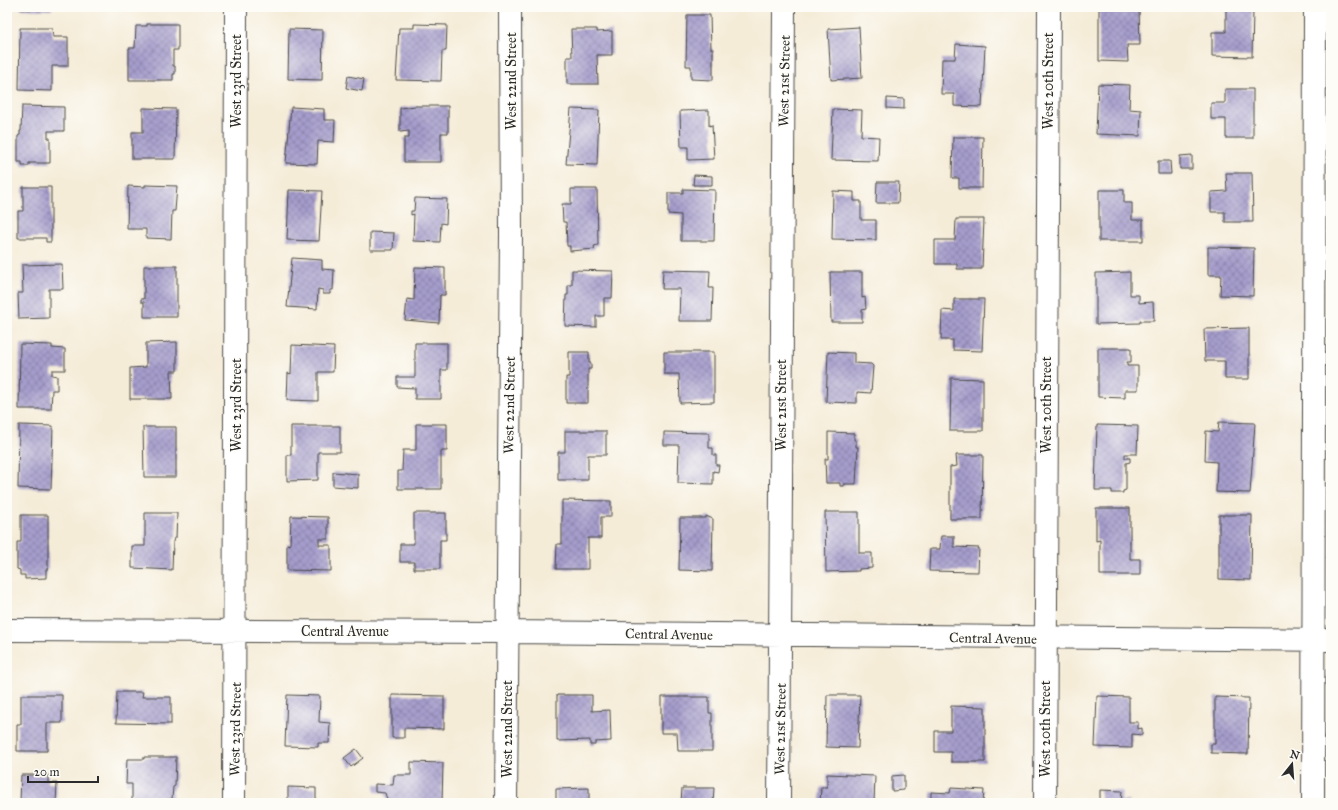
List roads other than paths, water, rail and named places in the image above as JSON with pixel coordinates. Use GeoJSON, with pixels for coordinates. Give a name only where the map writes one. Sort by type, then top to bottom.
{"type":"FeatureCollection","features":[{"type":"Feature","properties":{"kind":"street","name":"West 23rd Street"},"geometry":{"type":"LineString","coordinates":[[234,803],[236,631],[236,7]]}},
{"type":"Feature","properties":{"kind":"street","name":"West 22nd Street"},"geometry":{"type":"LineString","coordinates":[[506,803],[511,235],[510,7]]}},
{"type":"Feature","properties":{"kind":"street","name":"West 21st Street"},"geometry":{"type":"LineString","coordinates":[[779,803],[784,7]]}},
{"type":"Feature","properties":{"kind":"street","name":"West 20th Street"},"geometry":{"type":"LineString","coordinates":[[1045,803],[1049,7]]}},
{"type":"Feature","properties":{"kind":"street"},"geometry":{"type":"LineString","coordinates":[[1313,803],[1323,640],[1315,7]]}},
{"type":"Feature","properties":{"kind":"street","name":"Central Avenue"},"geometry":{"type":"LineString","coordinates":[[7,630],[507,632],[1046,639],[1323,640]]}}]}
